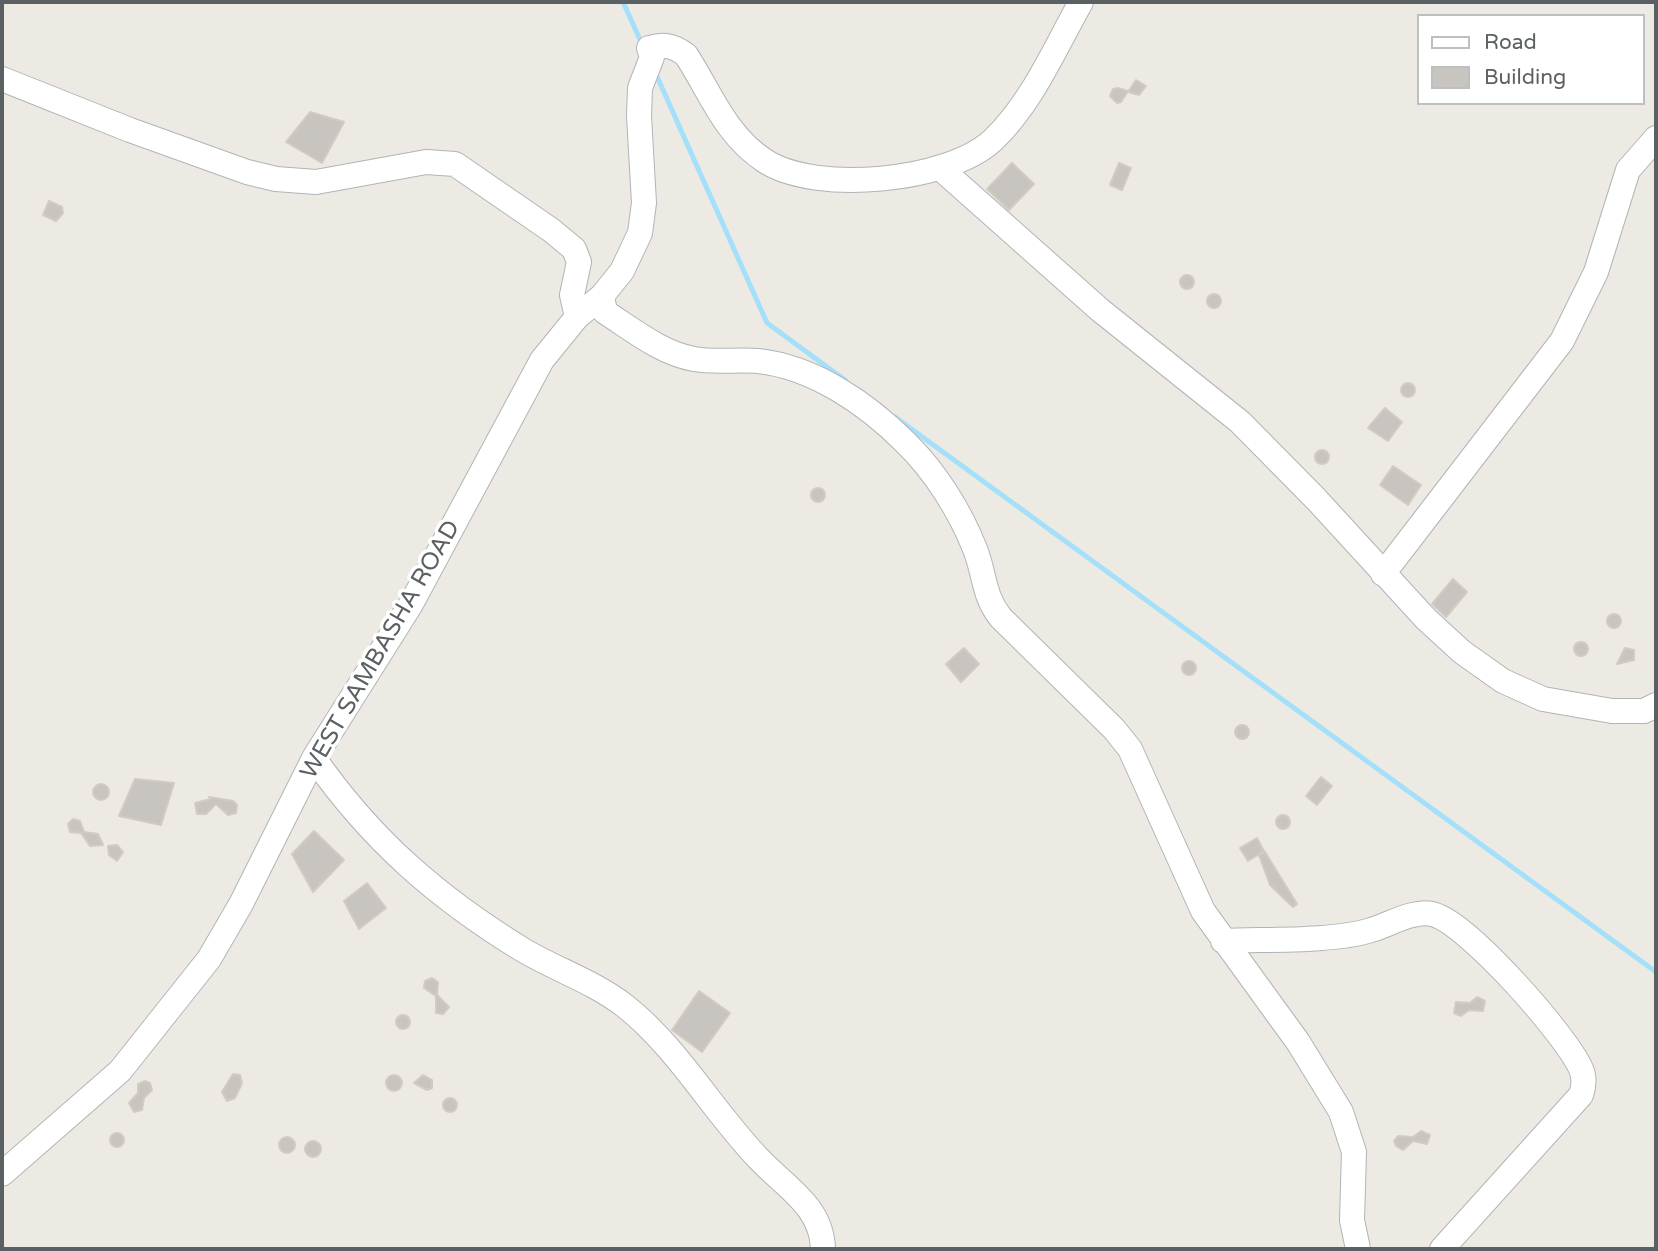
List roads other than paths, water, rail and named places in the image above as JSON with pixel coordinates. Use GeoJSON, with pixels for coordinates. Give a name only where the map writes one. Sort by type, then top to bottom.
{"type":"FeatureCollection","features":[{"type":"Feature","properties":{"kind":"street"},"geometry":{"type":"LineString","coordinates":[[1081,2],[1017,111],[992,140],[964,159],[940,167],[1100,310],[1240,422],[1317,499],[1383,574],[1462,652],[1503,681],[1543,699],[1612,711],[1644,711],[1656,705]]}},
{"type":"Feature","properties":{"kind":"street","name":"WEST SAMBASHA ROAD"},"geometry":{"type":"LineString","coordinates":[[2,1174],[120,1070],[186,991],[241,904],[314,758],[411,604],[542,360],[577,317],[602,296],[622,271],[640,233],[645,180],[639,116],[640,88],[652,57],[649,48],[663,45],[677,48],[686,55],[723,122],[766,161],[796,175],[824,179],[880,178],[940,167]]}},
{"type":"Feature","properties":{"kind":"street"},"geometry":{"type":"LineString","coordinates":[[2,79],[130,130],[247,172],[276,179],[316,182],[426,162],[455,164],[574,249],[579,262],[572,295],[577,317]]}},
{"type":"Feature","properties":{"kind":"street"},"geometry":{"type":"LineString","coordinates":[[1383,574],[1562,341],[1596,272],[1629,170],[1656,138]]}},
{"type":"Feature","properties":{"kind":"street"},"geometry":{"type":"LineString","coordinates":[[602,296],[605,312],[663,348],[695,359],[755,361],[793,369],[854,400],[904,441],[931,473],[962,520],[976,551],[986,595],[998,614],[1114,729],[1130,749],[1188,884],[1223,941],[1298,1042],[1341,1112],[1354,1152],[1352,1220],[1358,1249]]}},
{"type":"Feature","properties":{"kind":"street"},"geometry":{"type":"LineString","coordinates":[[314,758],[346,805],[386,847],[447,898],[521,949],[606,992],[629,1009],[686,1070],[757,1157],[808,1204],[819,1221],[823,1249]]}},
{"type":"Feature","properties":{"kind":"street"},"geometry":{"type":"LineString","coordinates":[[1223,941],[1340,936],[1366,932],[1412,915],[1433,914],[1479,946],[1563,1038],[1583,1073],[1581,1095],[1508,1172],[1443,1249]]}},
{"type":"Feature","properties":{"kind":"waterway"},"geometry":{"type":"LineString","coordinates":[[623,2],[642,44]]}},
{"type":"Feature","properties":{"kind":"waterway"},"geometry":{"type":"LineString","coordinates":[[655,72],[767,323],[845,380]]}},
{"type":"Feature","properties":{"kind":"waterway"},"geometry":{"type":"LineString","coordinates":[[895,417],[1656,972]]}}]}
